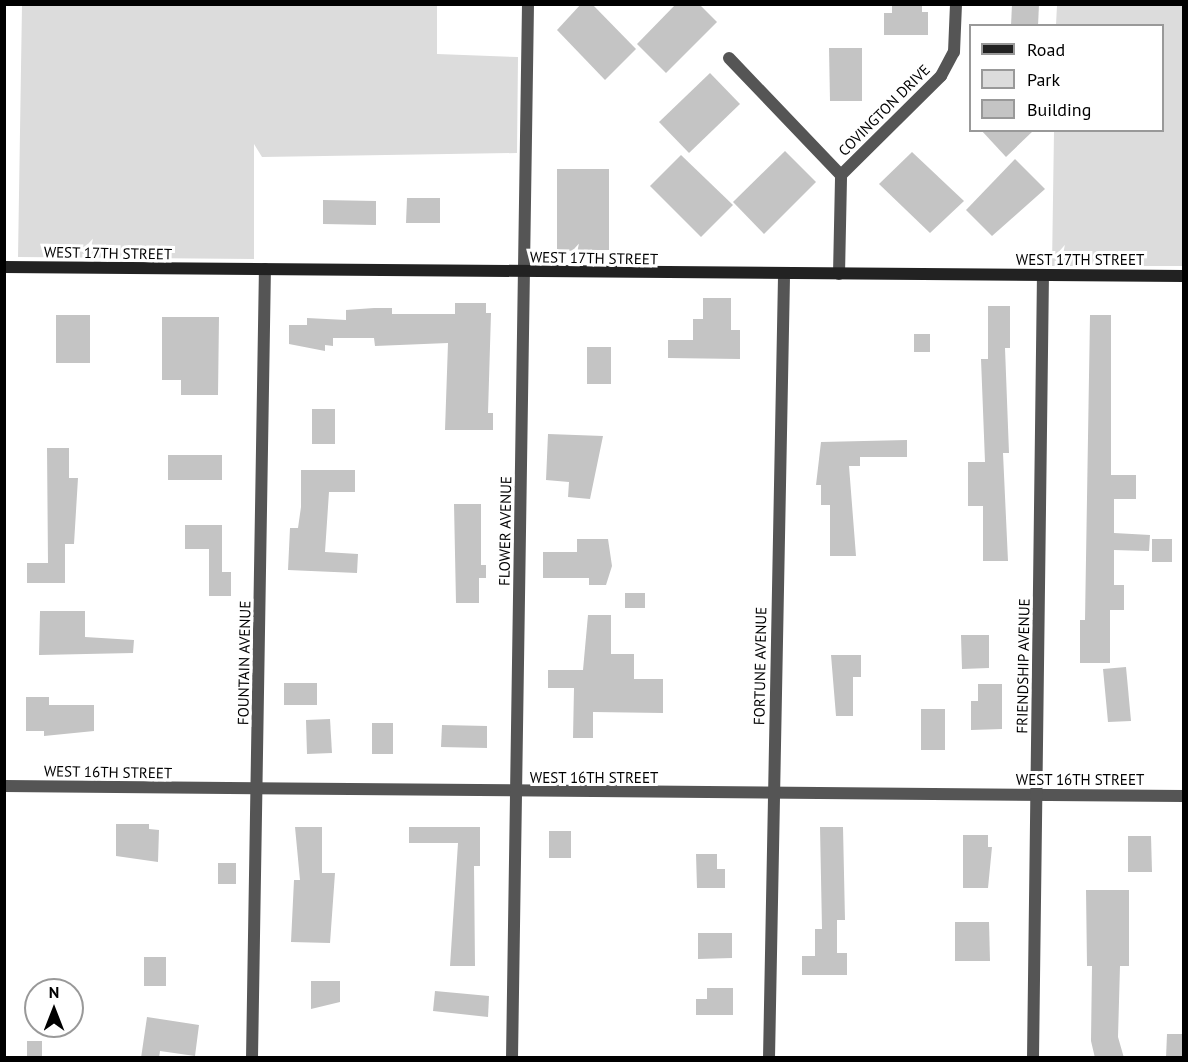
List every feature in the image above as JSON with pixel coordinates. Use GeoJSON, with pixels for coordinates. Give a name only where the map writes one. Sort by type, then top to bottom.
{"type":"FeatureCollection","features":[{"type":"Feature","properties":{"kind":"main road","name":"WEST 17TH STREET"},"geometry":{"type":"LineString","coordinates":[[4,267],[1184,276]]}},
{"type":"Feature","properties":{"kind":"street","name":"FLOWER AVENUE"},"geometry":{"type":"LineString","coordinates":[[512,1058],[528,4]]}},
{"type":"Feature","properties":{"kind":"street","name":"COVINGTON DRIVE"},"geometry":{"type":"LineString","coordinates":[[839,274],[841,175],[941,76],[954,52],[956,4]]}},
{"type":"Feature","properties":{"kind":"street"},"geometry":{"type":"LineString","coordinates":[[729,58],[841,175]]}},
{"type":"Feature","properties":{"kind":"street","name":"FOUNTAIN AVENUE"},"geometry":{"type":"LineString","coordinates":[[252,1058],[265,269]]}},
{"type":"Feature","properties":{"kind":"street","name":"FORTUNE AVENUE"},"geometry":{"type":"LineString","coordinates":[[769,1058],[772,794],[784,274]]}},
{"type":"Feature","properties":{"kind":"street","name":"FRIENDSHIP AVENUE"},"geometry":{"type":"LineString","coordinates":[[1033,1058],[1043,275]]}},
{"type":"Feature","properties":{"kind":"street","name":"WEST 16TH STREET"},"geometry":{"type":"LineString","coordinates":[[4,786],[516,793],[1184,796]]}},
{"type":"Feature","properties":{"kind":"green space"},"geometry":{"type":"Polygon","coordinates":[[[22,5],[437,5],[437,54],[518,57],[517,153],[262,157],[254,144],[254,259],[18,257],[22,5]]]}},
{"type":"Feature","properties":{"kind":"green space"},"geometry":{"type":"Polygon","coordinates":[[[1057,5],[1183,5],[1183,266],[1052,266],[1054,132],[1164,132],[1164,24],[1056,24],[1057,5]]]}},
{"type":"Feature","properties":{"kind":"building"},"geometry":{"type":"Polygon","coordinates":[[[581,4],[592,4],[636,49],[605,80],[557,30],[581,4]]]}},
{"type":"Feature","properties":{"kind":"building"},"geometry":{"type":"Polygon","coordinates":[[[676,4],[699,4],[717,22],[666,73],[637,44],[676,4]]]}},
{"type":"Feature","properties":{"kind":"building"},"geometry":{"type":"Polygon","coordinates":[[[892,4],[922,4],[922,12],[928,12],[928,35],[884,35],[884,13],[892,13],[892,4]]]}},
{"type":"Feature","properties":{"kind":"building"},"geometry":{"type":"Polygon","coordinates":[[[1012,4],[1039,4],[1038,24],[1011,24],[1012,4]]]}},
{"type":"Feature","properties":{"kind":"building"},"geometry":{"type":"Polygon","coordinates":[[[829,48],[862,48],[862,101],[830,101],[829,48]]]}},
{"type":"Feature","properties":{"kind":"building"},"geometry":{"type":"Polygon","coordinates":[[[710,73],[740,104],[689,153],[659,122],[710,73]]]}},
{"type":"Feature","properties":{"kind":"building"},"geometry":{"type":"Polygon","coordinates":[[[983,132],[1032,132],[1006,157],[983,132]]]}},
{"type":"Feature","properties":{"kind":"building"},"geometry":{"type":"Polygon","coordinates":[[[785,151],[816,182],[764,234],[733,202],[785,151]]]}},
{"type":"Feature","properties":{"kind":"building"},"geometry":{"type":"Polygon","coordinates":[[[912,152],[964,201],[930,233],[879,184],[912,152]]]}},
{"type":"Feature","properties":{"kind":"building"},"geometry":{"type":"Polygon","coordinates":[[[681,155],[733,205],[701,237],[650,186],[681,155]]]}},
{"type":"Feature","properties":{"kind":"building"},"geometry":{"type":"Polygon","coordinates":[[[1015,159],[1045,189],[992,236],[966,210],[1015,159]]]}},
{"type":"Feature","properties":{"kind":"building"},"geometry":{"type":"Polygon","coordinates":[[[557,169],[609,169],[609,250],[557,251],[557,169]]]}},
{"type":"Feature","properties":{"kind":"building"},"geometry":{"type":"Polygon","coordinates":[[[407,198],[440,198],[440,223],[406,223],[407,198]]]}},
{"type":"Feature","properties":{"kind":"building"},"geometry":{"type":"Polygon","coordinates":[[[323,200],[376,201],[376,225],[323,224],[323,200]]]}},
{"type":"Feature","properties":{"kind":"building"},"geometry":{"type":"Polygon","coordinates":[[[703,298],[731,298],[731,330],[740,330],[740,359],[668,358],[668,340],[693,340],[693,319],[703,319],[703,298]]]}},
{"type":"Feature","properties":{"kind":"building"},"geometry":{"type":"Polygon","coordinates":[[[455,303],[486,303],[486,313],[491,313],[488,413],[493,413],[493,430],[445,430],[448,343],[375,346],[374,338],[333,338],[333,346],[325,345],[325,351],[289,344],[289,325],[307,325],[307,318],[346,320],[346,310],[374,308],[392,308],[392,314],[455,314],[455,303]]]}},
{"type":"Feature","properties":{"kind":"building"},"geometry":{"type":"Polygon","coordinates":[[[988,306],[1010,306],[1010,348],[1005,348],[1009,453],[1003,453],[1008,561],[983,561],[983,506],[968,506],[968,462],[985,462],[981,359],[988,359],[988,306]]]}},
{"type":"Feature","properties":{"kind":"building"},"geometry":{"type":"Polygon","coordinates":[[[56,315],[90,315],[90,363],[56,363],[56,315]]]}},
{"type":"Feature","properties":{"kind":"building"},"geometry":{"type":"Polygon","coordinates":[[[1090,315],[1111,315],[1111,475],[1136,475],[1136,499],[1114,499],[1114,533],[1150,535],[1149,551],[1114,550],[1114,585],[1124,585],[1124,610],[1110,610],[1110,663],[1080,663],[1080,620],[1085,620],[1090,315]]]}},
{"type":"Feature","properties":{"kind":"building"},"geometry":{"type":"Polygon","coordinates":[[[162,317],[219,317],[218,395],[181,395],[181,380],[162,380],[162,317]]]}},
{"type":"Feature","properties":{"kind":"building"},"geometry":{"type":"Polygon","coordinates":[[[914,334],[930,334],[930,352],[914,352],[914,334]]]}},
{"type":"Feature","properties":{"kind":"building"},"geometry":{"type":"Polygon","coordinates":[[[587,347],[611,347],[611,384],[587,384],[587,347]]]}},
{"type":"Feature","properties":{"kind":"building"},"geometry":{"type":"Polygon","coordinates":[[[312,409],[335,409],[335,444],[312,444],[312,409]]]}},
{"type":"Feature","properties":{"kind":"building"},"geometry":{"type":"Polygon","coordinates":[[[548,434],[603,436],[590,499],[568,497],[569,482],[546,480],[548,434]]]}},
{"type":"Feature","properties":{"kind":"building"},"geometry":{"type":"Polygon","coordinates":[[[907,440],[907,457],[860,457],[860,466],[849,466],[856,556],[830,556],[830,505],[821,505],[821,485],[816,485],[821,442],[907,440]]]}},
{"type":"Feature","properties":{"kind":"building"},"geometry":{"type":"Polygon","coordinates":[[[47,448],[69,448],[69,478],[78,478],[74,544],[65,544],[65,583],[27,583],[27,563],[48,563],[47,448]]]}},
{"type":"Feature","properties":{"kind":"building"},"geometry":{"type":"Polygon","coordinates":[[[168,455],[222,455],[222,480],[168,480],[168,455]]]}},
{"type":"Feature","properties":{"kind":"building"},"geometry":{"type":"Polygon","coordinates":[[[301,470],[355,470],[355,492],[329,492],[325,552],[358,554],[357,573],[288,570],[290,528],[298,528],[301,507],[301,470]]]}},
{"type":"Feature","properties":{"kind":"building"},"geometry":{"type":"Polygon","coordinates":[[[454,504],[481,504],[481,565],[486,565],[486,578],[479,578],[479,603],[456,603],[454,504]]]}},
{"type":"Feature","properties":{"kind":"building"},"geometry":{"type":"Polygon","coordinates":[[[185,525],[222,525],[222,572],[231,572],[231,596],[209,596],[209,549],[185,549],[185,525]]]}},
{"type":"Feature","properties":{"kind":"building"},"geometry":{"type":"Polygon","coordinates":[[[577,539],[608,539],[612,566],[606,585],[589,585],[589,578],[543,578],[543,552],[577,552],[577,539]]]}},
{"type":"Feature","properties":{"kind":"building"},"geometry":{"type":"Polygon","coordinates":[[[1152,539],[1172,539],[1172,562],[1152,562],[1152,539]]]}},
{"type":"Feature","properties":{"kind":"building"},"geometry":{"type":"Polygon","coordinates":[[[625,593],[645,593],[645,608],[625,608],[625,593]]]}},
{"type":"Feature","properties":{"kind":"building"},"geometry":{"type":"Polygon","coordinates":[[[40,611],[85,611],[85,637],[134,640],[133,653],[39,655],[40,611]]]}},
{"type":"Feature","properties":{"kind":"building"},"geometry":{"type":"Polygon","coordinates":[[[588,615],[611,615],[611,654],[634,654],[634,679],[663,679],[663,713],[593,712],[593,738],[573,738],[574,688],[548,688],[548,670],[583,670],[588,615]]]}},
{"type":"Feature","properties":{"kind":"building"},"geometry":{"type":"Polygon","coordinates":[[[961,635],[989,635],[989,668],[962,669],[961,635]]]}},
{"type":"Feature","properties":{"kind":"building"},"geometry":{"type":"Polygon","coordinates":[[[831,655],[861,655],[861,677],[853,677],[853,716],[836,716],[831,655]]]}},
{"type":"Feature","properties":{"kind":"building"},"geometry":{"type":"Polygon","coordinates":[[[1126,667],[1131,721],[1108,722],[1103,669],[1126,667]]]}},
{"type":"Feature","properties":{"kind":"building"},"geometry":{"type":"Polygon","coordinates":[[[284,683],[317,683],[317,705],[284,705],[284,683]]]}},
{"type":"Feature","properties":{"kind":"building"},"geometry":{"type":"Polygon","coordinates":[[[978,684],[1002,684],[1002,729],[971,730],[971,701],[978,701],[978,684]]]}},
{"type":"Feature","properties":{"kind":"building"},"geometry":{"type":"Polygon","coordinates":[[[26,697],[49,697],[49,705],[94,705],[94,731],[44,736],[44,731],[26,731],[26,697]]]}},
{"type":"Feature","properties":{"kind":"building"},"geometry":{"type":"Polygon","coordinates":[[[921,709],[945,709],[945,750],[921,750],[921,709]]]}},
{"type":"Feature","properties":{"kind":"building"},"geometry":{"type":"Polygon","coordinates":[[[330,719],[332,753],[307,754],[306,720],[330,719]]]}},
{"type":"Feature","properties":{"kind":"building"},"geometry":{"type":"Polygon","coordinates":[[[372,723],[393,723],[393,754],[372,754],[372,723]]]}},
{"type":"Feature","properties":{"kind":"building"},"geometry":{"type":"Polygon","coordinates":[[[442,725],[487,726],[487,748],[441,747],[442,725]]]}},
{"type":"Feature","properties":{"kind":"building"},"geometry":{"type":"Polygon","coordinates":[[[116,824],[149,824],[149,829],[159,830],[158,862],[116,856],[116,824]]]}},
{"type":"Feature","properties":{"kind":"building"},"geometry":{"type":"Polygon","coordinates":[[[295,827],[322,827],[322,873],[335,873],[330,943],[291,942],[294,880],[300,880],[295,827]]]}},
{"type":"Feature","properties":{"kind":"building"},"geometry":{"type":"Polygon","coordinates":[[[409,827],[480,827],[480,866],[474,866],[475,966],[450,966],[458,843],[409,843],[409,827]]]}},
{"type":"Feature","properties":{"kind":"building"},"geometry":{"type":"Polygon","coordinates":[[[820,827],[843,827],[845,920],[837,920],[837,953],[847,953],[847,975],[802,975],[802,956],[815,956],[815,929],[822,929],[820,827]]]}},
{"type":"Feature","properties":{"kind":"building"},"geometry":{"type":"Polygon","coordinates":[[[549,831],[571,831],[571,858],[549,858],[549,831]]]}},
{"type":"Feature","properties":{"kind":"building"},"geometry":{"type":"Polygon","coordinates":[[[963,835],[988,835],[988,847],[992,847],[988,888],[963,888],[963,835]]]}},
{"type":"Feature","properties":{"kind":"building"},"geometry":{"type":"Polygon","coordinates":[[[1128,836],[1151,836],[1152,872],[1128,872],[1128,836]]]}},
{"type":"Feature","properties":{"kind":"building"},"geometry":{"type":"Polygon","coordinates":[[[696,854],[717,854],[717,869],[725,869],[725,888],[697,888],[696,854]]]}},
{"type":"Feature","properties":{"kind":"building"},"geometry":{"type":"Polygon","coordinates":[[[218,863],[236,863],[236,884],[218,884],[218,863]]]}},
{"type":"Feature","properties":{"kind":"building"},"geometry":{"type":"Polygon","coordinates":[[[1086,890],[1129,890],[1129,966],[1120,966],[1118,1037],[1124,1058],[1095,1058],[1091,1041],[1092,966],[1087,966],[1086,890]]]}},
{"type":"Feature","properties":{"kind":"building"},"geometry":{"type":"Polygon","coordinates":[[[955,922],[989,922],[990,961],[955,961],[955,922]]]}},
{"type":"Feature","properties":{"kind":"building"},"geometry":{"type":"Polygon","coordinates":[[[698,933],[732,933],[732,958],[698,959],[698,933]]]}},
{"type":"Feature","properties":{"kind":"building"},"geometry":{"type":"Polygon","coordinates":[[[144,957],[166,957],[166,986],[144,986],[144,957]]]}},
{"type":"Feature","properties":{"kind":"building"},"geometry":{"type":"Polygon","coordinates":[[[311,981],[340,981],[340,1002],[311,1009],[311,981]]]}},
{"type":"Feature","properties":{"kind":"building"},"geometry":{"type":"Polygon","coordinates":[[[707,988],[733,988],[733,1015],[696,1015],[696,999],[707,999],[707,988]]]}},
{"type":"Feature","properties":{"kind":"building"},"geometry":{"type":"Polygon","coordinates":[[[435,991],[489,996],[488,1017],[433,1011],[435,991]]]}},
{"type":"Feature","properties":{"kind":"building"},"geometry":{"type":"Polygon","coordinates":[[[147,1017],[199,1025],[195,1056],[160,1051],[159,1058],[141,1058],[147,1017]]]}},
{"type":"Feature","properties":{"kind":"building"},"geometry":{"type":"Polygon","coordinates":[[[1167,1034],[1184,1034],[1184,1058],[1166,1058],[1167,1034]]]}},
{"type":"Feature","properties":{"kind":"building"},"geometry":{"type":"Polygon","coordinates":[[[27,1041],[42,1041],[42,1058],[27,1058],[27,1041]]]}}]}
